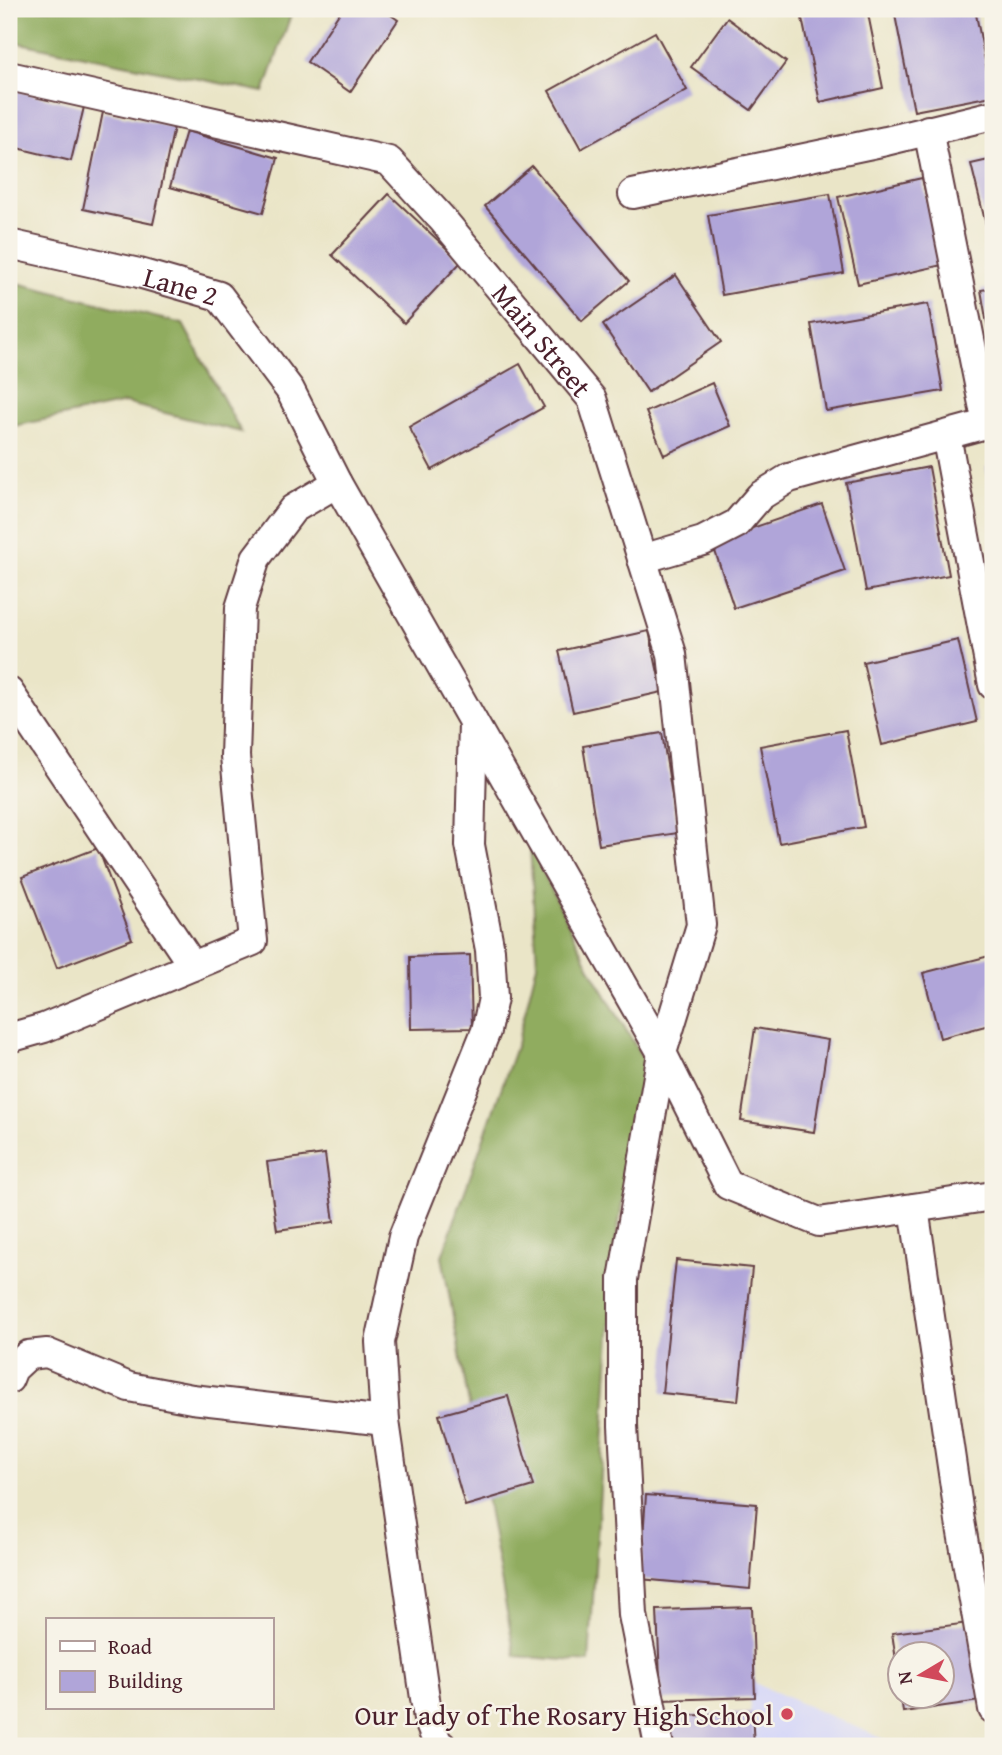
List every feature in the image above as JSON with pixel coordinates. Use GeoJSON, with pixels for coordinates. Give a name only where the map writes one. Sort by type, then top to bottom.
{"type":"FeatureCollection","features":[{"type":"Feature","properties":{"kind":"street","name":"Main Street"},"geometry":{"type":"LineString","coordinates":[[9,76],[388,162],[443,219],[592,399],[671,654],[701,925],[662,1053],[623,1279],[623,1426],[633,1615],[659,1746]]}},
{"type":"Feature","properties":{"kind":"street"},"geometry":{"type":"LineString","coordinates":[[633,194],[886,141],[993,115]]}},
{"type":"Feature","properties":{"kind":"street"},"geometry":{"type":"LineString","coordinates":[[642,559],[703,541],[736,524],[760,496],[789,478],[990,423],[928,130]]}},
{"type":"Feature","properties":{"kind":"street","name":"Lane 2"},"geometry":{"type":"LineString","coordinates":[[9,244],[139,273],[219,296],[289,390],[337,483],[662,1053],[727,1185],[819,1222],[993,1196]]}},
{"type":"Feature","properties":{"kind":"street"},"geometry":{"type":"LineString","coordinates":[[946,435],[993,685]]}},
{"type":"Feature","properties":{"kind":"street"},"geometry":{"type":"LineString","coordinates":[[9,1038],[44,1028],[253,941],[235,756],[240,608],[256,558],[293,509],[337,483]]}},
{"type":"Feature","properties":{"kind":"street"},"geometry":{"type":"LineString","coordinates":[[9,692],[193,966]]}},
{"type":"Feature","properties":{"kind":"street"},"geometry":{"type":"LineString","coordinates":[[442,1746],[438,1744],[428,1719],[385,1421],[380,1342],[403,1237],[486,1031],[493,998],[490,950],[470,845],[473,722]]}},
{"type":"Feature","properties":{"kind":"street"},"geometry":{"type":"LineString","coordinates":[[914,1208],[960,1521],[993,1709]]}},
{"type":"Feature","properties":{"kind":"street"},"geometry":{"type":"LineString","coordinates":[[9,1379],[13,1369],[28,1355],[47,1353],[129,1387],[192,1399],[385,1421]]}},
{"type":"Feature","properties":{"kind":"shaded area","name":"Our Lady of The Rosary High School"},"geometry":{"type":"Polygon","coordinates":[[[749,1681],[900,1746],[752,1746],[749,1681]]]}},
{"type":"Feature","properties":{"kind":"green space"},"geometry":{"type":"Polygon","coordinates":[[[9,9],[293,9],[264,92],[9,41],[9,9]]]}},
{"type":"Feature","properties":{"kind":"green space"},"geometry":{"type":"Polygon","coordinates":[[[9,281],[183,324],[241,432],[125,403],[9,427],[9,281]]]}},
{"type":"Feature","properties":{"kind":"green space"},"geometry":{"type":"Polygon","coordinates":[[[530,846],[592,972],[645,1062],[616,1241],[589,1662],[515,1656],[442,1256],[517,1044],[537,964],[530,846]]]}},
{"type":"Feature","properties":{"kind":"building"},"geometry":{"type":"Polygon","coordinates":[[[342,9],[382,9],[398,20],[350,92],[307,62],[342,9]]]}},
{"type":"Feature","properties":{"kind":"building"},"geometry":{"type":"Polygon","coordinates":[[[800,9],[867,9],[883,88],[820,102],[800,9]]]}},
{"type":"Feature","properties":{"kind":"building"},"geometry":{"type":"Polygon","coordinates":[[[975,9],[992,96],[914,111],[894,10],[975,9]]]}},
{"type":"Feature","properties":{"kind":"building"},"geometry":{"type":"Polygon","coordinates":[[[727,18],[786,62],[751,110],[691,67],[727,18]]]}},
{"type":"Feature","properties":{"kind":"building"},"geometry":{"type":"Polygon","coordinates":[[[655,32],[687,90],[581,149],[549,91],[655,32]]]}},
{"type":"Feature","properties":{"kind":"building"},"geometry":{"type":"Polygon","coordinates":[[[9,89],[84,107],[71,161],[9,146],[9,89]]]}},
{"type":"Feature","properties":{"kind":"building"},"geometry":{"type":"Polygon","coordinates":[[[103,112],[174,127],[153,224],[83,209],[103,112]]]}},
{"type":"Feature","properties":{"kind":"building"},"geometry":{"type":"Polygon","coordinates":[[[186,131],[278,158],[263,213],[170,187],[186,131]]]}},
{"type":"Feature","properties":{"kind":"building"},"geometry":{"type":"Polygon","coordinates":[[[993,159],[993,236],[989,237],[971,164],[993,159]]]}},
{"type":"Feature","properties":{"kind":"building"},"geometry":{"type":"Polygon","coordinates":[[[532,166],[629,281],[582,321],[485,206],[532,166]]]}},
{"type":"Feature","properties":{"kind":"building"},"geometry":{"type":"Polygon","coordinates":[[[922,178],[942,265],[858,284],[838,197],[922,178]]]}},
{"type":"Feature","properties":{"kind":"building"},"geometry":{"type":"Polygon","coordinates":[[[389,194],[461,262],[404,323],[332,255],[389,194]]]}},
{"type":"Feature","properties":{"kind":"building"},"geometry":{"type":"Polygon","coordinates":[[[830,194],[844,273],[722,295],[708,215],[830,194]]]}},
{"type":"Feature","properties":{"kind":"building"},"geometry":{"type":"Polygon","coordinates":[[[676,275],[721,342],[648,392],[603,325],[676,275]]]}},
{"type":"Feature","properties":{"kind":"building"},"geometry":{"type":"Polygon","coordinates":[[[993,288],[993,347],[991,347],[981,290],[993,288]]]}},
{"type":"Feature","properties":{"kind":"building"},"geometry":{"type":"Polygon","coordinates":[[[928,304],[943,391],[826,411],[811,324],[928,304]]]}},
{"type":"Feature","properties":{"kind":"building"},"geometry":{"type":"Polygon","coordinates":[[[520,364],[544,407],[432,470],[409,427],[520,364]]]}},
{"type":"Feature","properties":{"kind":"building"},"geometry":{"type":"Polygon","coordinates":[[[712,383],[730,426],[664,455],[646,412],[712,383]]]}},
{"type":"Feature","properties":{"kind":"building"},"geometry":{"type":"Polygon","coordinates":[[[993,466],[993,503],[992,503],[986,467],[993,466]]]}},
{"type":"Feature","properties":{"kind":"building"},"geometry":{"type":"Polygon","coordinates":[[[929,467],[949,575],[866,591],[846,483],[929,467]]]}},
{"type":"Feature","properties":{"kind":"building"},"geometry":{"type":"Polygon","coordinates":[[[822,504],[845,571],[734,608],[712,542],[822,504]]]}},
{"type":"Feature","properties":{"kind":"building"},"geometry":{"type":"Polygon","coordinates":[[[649,631],[662,692],[573,712],[559,651],[649,631]]]}},
{"type":"Feature","properties":{"kind":"building"},"geometry":{"type":"Polygon","coordinates":[[[958,640],[977,722],[882,745],[863,662],[958,640]]]}},
{"type":"Feature","properties":{"kind":"building"},"geometry":{"type":"Polygon","coordinates":[[[846,730],[864,827],[779,843],[760,746],[846,730]]]}},
{"type":"Feature","properties":{"kind":"building"},"geometry":{"type":"Polygon","coordinates":[[[662,733],[678,833],[599,845],[583,746],[662,733]]]}},
{"type":"Feature","properties":{"kind":"building"},"geometry":{"type":"Polygon","coordinates":[[[98,848],[132,939],[57,968],[22,877],[98,848]]]}},
{"type":"Feature","properties":{"kind":"building"},"geometry":{"type":"Polygon","coordinates":[[[470,955],[472,1028],[411,1029],[410,957],[470,955]]]}},
{"type":"Feature","properties":{"kind":"building"},"geometry":{"type":"Polygon","coordinates":[[[993,955],[993,1024],[940,1038],[923,973],[993,955]]]}},
{"type":"Feature","properties":{"kind":"building"},"geometry":{"type":"Polygon","coordinates":[[[755,1028],[828,1040],[814,1132],[741,1121],[755,1028]]]}},
{"type":"Feature","properties":{"kind":"building"},"geometry":{"type":"Polygon","coordinates":[[[325,1154],[334,1222],[277,1230],[267,1162],[325,1154]]]}},
{"type":"Feature","properties":{"kind":"building"},"geometry":{"type":"Polygon","coordinates":[[[676,1260],[752,1268],[738,1401],[662,1393],[676,1260]]]}},
{"type":"Feature","properties":{"kind":"building"},"geometry":{"type":"Polygon","coordinates":[[[508,1396],[533,1486],[465,1506],[439,1415],[508,1396]]]}},
{"type":"Feature","properties":{"kind":"building"},"geometry":{"type":"Polygon","coordinates":[[[646,1495],[757,1504],[750,1589],[640,1579],[646,1495]]]}},
{"type":"Feature","properties":{"kind":"building"},"geometry":{"type":"Polygon","coordinates":[[[752,1607],[755,1697],[661,1700],[657,1610],[752,1607]]]}},
{"type":"Feature","properties":{"kind":"building"},"geometry":{"type":"Polygon","coordinates":[[[968,1623],[980,1701],[956,1704],[956,1640],[893,1640],[892,1633],[968,1623]]]}},
{"type":"Feature","properties":{"kind":"building"},"geometry":{"type":"Polygon","coordinates":[[[752,1712],[754,1746],[669,1746],[667,1717],[752,1712]]]}},
{"type":"Feature","properties":{"kind":"place","name":"Our Lady of The Rosary High School"},"geometry":{"type":"Point","coordinates":[787,1714]}}]}
